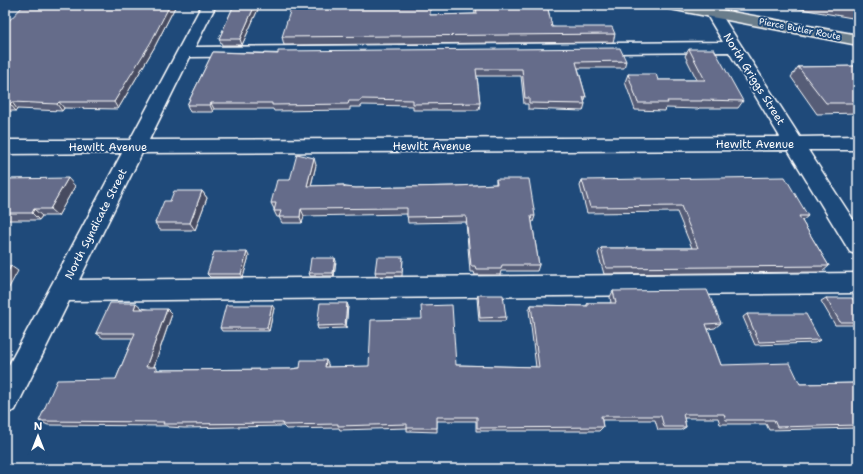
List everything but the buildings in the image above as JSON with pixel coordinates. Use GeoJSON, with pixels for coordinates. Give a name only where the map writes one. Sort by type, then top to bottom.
{"type":"FeatureCollection","features":[{"type":"Feature","properties":{"kind":"main road","name":"Pierce Butler Route"},"geometry":{"type":"LineString","coordinates":[[670,5],[710,9],[858,40]]}},
{"type":"Feature","properties":{"kind":"street","name":"North Syndicate Street"},"geometry":{"type":"LineString","coordinates":[[5,400],[209,5]]}},
{"type":"Feature","properties":{"kind":"street","name":"North Griggs Street"},"geometry":{"type":"LineString","coordinates":[[710,9],[858,246]]}},
{"type":"Feature","properties":{"kind":"street"},"geometry":{"type":"LineString","coordinates":[[185,52],[734,47]]}},
{"type":"Feature","properties":{"kind":"street","name":"Hewitt Avenue"},"geometry":{"type":"LineString","coordinates":[[5,147],[858,143]]}},
{"type":"Feature","properties":{"kind":"street"},"geometry":{"type":"LineString","coordinates":[[62,291],[858,283]]}}]}
